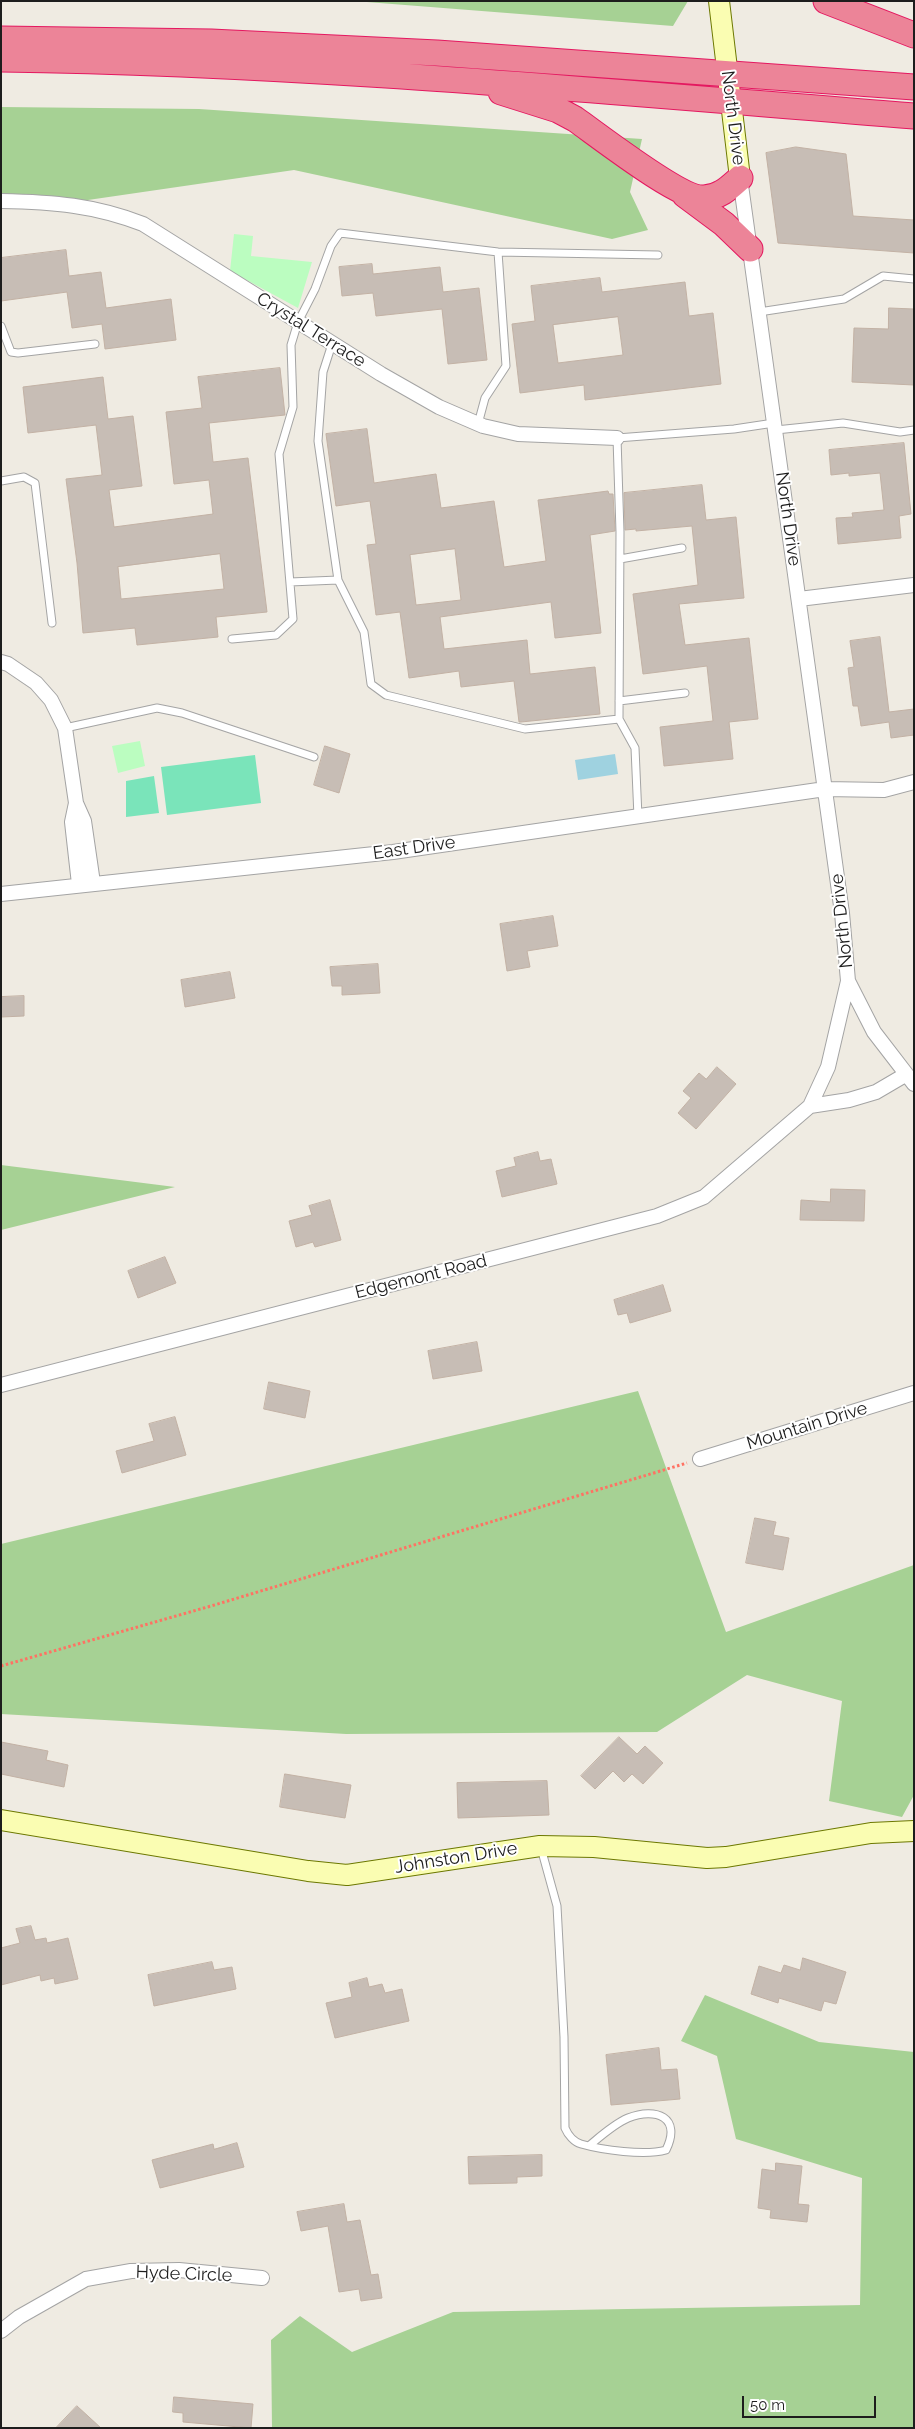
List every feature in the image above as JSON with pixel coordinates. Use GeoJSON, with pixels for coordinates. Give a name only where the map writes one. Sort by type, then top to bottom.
{"type":"FeatureCollection","features":[{"type":"Feature","properties":{"kind":"highway"},"geometry":{"type":"LineString","coordinates":[[826,1],[914,35]]}},
{"type":"Feature","properties":{"kind":"highway"},"geometry":{"type":"LineString","coordinates":[[1,39],[211,42],[438,53],[914,87]]}},
{"type":"Feature","properties":{"kind":"highway"},"geometry":{"type":"LineString","coordinates":[[1,59],[144,61],[463,80],[730,99],[914,116]]}},
{"type":"Feature","properties":{"kind":"highway"},"geometry":{"type":"LineString","coordinates":[[463,80],[558,110],[575,119],[681,192],[724,224],[750,249]]}},
{"type":"Feature","properties":{"kind":"highway"},"geometry":{"type":"LineString","coordinates":[[681,192],[703,198],[712,196],[726,191],[740,178]]}},
{"type":"Feature","properties":{"kind":"street","name":"North Drive"},"geometry":{"type":"LineString","coordinates":[[719,1],[740,178],[776,426],[842,913],[848,980],[874,1032],[910,1080]]}},
{"type":"Feature","properties":{"kind":"street","name":"Crystal Terrace"},"geometry":{"type":"LineString","coordinates":[[7,201],[52,202],[112,212],[143,224],[332,344],[439,407],[478,424],[518,434],[617,438]]}},
{"type":"Feature","properties":{"kind":"street"},"geometry":{"type":"LineString","coordinates":[[799,598],[914,584]]}},
{"type":"Feature","properties":{"kind":"street"},"geometry":{"type":"LineString","coordinates":[[1,662],[8,664],[36,683],[50,700],[64,728],[76,804],[72,822],[86,884]]}},
{"type":"Feature","properties":{"kind":"street","name":"East Drive"},"geometry":{"type":"LineString","coordinates":[[1,894],[393,852],[825,789],[884,790],[914,782]]}},
{"type":"Feature","properties":{"kind":"street","name":"Edgemont Road"},"geometry":{"type":"LineString","coordinates":[[1,1385],[657,1216],[704,1196],[810,1106],[828,1067],[848,980]]}},
{"type":"Feature","properties":{"kind":"street"},"geometry":{"type":"LineString","coordinates":[[810,1106],[849,1100],[910,1080]]}},
{"type":"Feature","properties":{"kind":"street","name":"Mountain Drive"},"geometry":{"type":"LineString","coordinates":[[700,1459],[914,1393]]}},
{"type":"Feature","properties":{"kind":"street","name":"Johnston Drive"},"geometry":{"type":"LineString","coordinates":[[1,1820],[308,1871],[347,1875],[540,1846],[594,1847],[707,1858],[726,1857],[871,1833],[914,1831]]}},
{"type":"Feature","properties":{"kind":"street","name":"Hyde Circle"},"geometry":{"type":"LineString","coordinates":[[1,2331],[19,2317],[86,2279],[131,2271],[179,2270],[262,2278]]}},
{"type":"Feature","properties":{"kind":"lane"},"geometry":{"type":"LineString","coordinates":[[232,639],[276,635],[293,619],[280,454],[293,407],[291,345],[298,322],[315,289],[331,246],[340,233],[498,252],[658,255]]}},
{"type":"Feature","properties":{"kind":"lane"},"geometry":{"type":"LineString","coordinates":[[478,424],[485,398],[506,366],[498,252]]}},
{"type":"Feature","properties":{"kind":"lane"},"geometry":{"type":"LineString","coordinates":[[759,312],[844,299],[882,276],[914,279]]}},
{"type":"Feature","properties":{"kind":"lane"},"geometry":{"type":"LineString","coordinates":[[1,326],[11,352],[18,353],[95,344]]}},
{"type":"Feature","properties":{"kind":"lane"},"geometry":{"type":"LineString","coordinates":[[332,344],[323,372],[318,441],[338,580],[364,632],[371,684],[386,695],[525,729],[619,719]]}},
{"type":"Feature","properties":{"kind":"lane"},"geometry":{"type":"LineString","coordinates":[[638,817],[635,748],[619,719],[620,559],[617,438],[843,423],[900,432],[914,430]]}},
{"type":"Feature","properties":{"kind":"lane"},"geometry":{"type":"LineString","coordinates":[[1,481],[24,477],[35,483],[52,623]]}},
{"type":"Feature","properties":{"kind":"lane"},"geometry":{"type":"LineString","coordinates":[[620,559],[682,548]]}},
{"type":"Feature","properties":{"kind":"lane"},"geometry":{"type":"LineString","coordinates":[[290,582],[338,580]]}},
{"type":"Feature","properties":{"kind":"lane"},"geometry":{"type":"LineString","coordinates":[[619,701],[685,693]]}},
{"type":"Feature","properties":{"kind":"lane"},"geometry":{"type":"LineString","coordinates":[[64,728],[157,708],[182,713],[314,757]]}},
{"type":"Feature","properties":{"kind":"lane"},"geometry":{"type":"LineString","coordinates":[[540,1846],[557,1906],[564,2038],[565,2128],[568,2135],[580,2144],[654,2153],[666,2150],[671,2130],[669,2120],[662,2116],[640,2115],[617,2124],[590,2145]]}},
{"type":"Feature","properties":{"kind":"path"},"geometry":{"type":"LineString","coordinates":[[1,1666],[211,1606],[700,1459]]}},
{"type":"Feature","properties":{"kind":"green space"},"geometry":{"type":"Polygon","coordinates":[[[354,1],[688,1],[673,26],[354,1]]]}},
{"type":"Feature","properties":{"kind":"green space"},"geometry":{"type":"Polygon","coordinates":[[[1,107],[199,109],[642,139],[630,192],[648,230],[612,239],[294,170],[88,200],[1,200],[1,107]]]}},
{"type":"Feature","properties":{"kind":"green space"},"geometry":{"type":"Polygon","coordinates":[[[234,234],[253,236],[251,256],[312,262],[298,308],[230,271],[234,234]]]}},
{"type":"Feature","properties":{"kind":"green space"},"geometry":{"type":"Polygon","coordinates":[[[140,741],[145,766],[118,773],[112,746],[140,741]]]}},
{"type":"Feature","properties":{"kind":"green space"},"geometry":{"type":"Polygon","coordinates":[[[255,755],[261,803],[167,815],[161,767],[255,755]]]}},
{"type":"Feature","properties":{"kind":"green space"},"geometry":{"type":"Polygon","coordinates":[[[154,776],[159,813],[126,817],[126,781],[154,776]]]}},
{"type":"Feature","properties":{"kind":"green space"},"geometry":{"type":"Polygon","coordinates":[[[1,1165],[175,1187],[1,1230],[1,1165]]]}},
{"type":"Feature","properties":{"kind":"green space"},"geometry":{"type":"Polygon","coordinates":[[[638,1391],[726,1632],[914,1565],[914,1795],[902,1817],[829,1801],[842,1701],[747,1675],[657,1732],[346,1734],[1,1714],[1,1544],[638,1391]]]}},
{"type":"Feature","properties":{"kind":"green space"},"geometry":{"type":"Polygon","coordinates":[[[705,1995],[819,2042],[914,2052],[914,2428],[272,2428],[271,2340],[300,2316],[352,2352],[453,2312],[860,2305],[862,2178],[736,2139],[717,2056],[681,2041],[705,1995]]]}},
{"type":"Feature","properties":{"kind":"water"},"geometry":{"type":"Polygon","coordinates":[[[615,754],[618,774],[578,780],[575,760],[615,754]]]}},
{"type":"Feature","properties":{"kind":"building"},"geometry":{"type":"Polygon","coordinates":[[[796,147],[846,154],[853,216],[914,220],[914,253],[778,243],[766,153],[796,147]]]}},
{"type":"Feature","properties":{"kind":"building"},"geometry":{"type":"Polygon","coordinates":[[[66,250],[69,276],[101,272],[106,308],[171,299],[176,340],[105,349],[102,324],[72,328],[67,292],[1,301],[1,258],[66,250]]]}},
{"type":"Feature","properties":{"kind":"building"},"geometry":{"type":"Polygon","coordinates":[[[372,264],[373,274],[440,267],[443,292],[479,288],[487,360],[448,364],[442,309],[376,316],[373,293],[342,296],[339,267],[372,264]]]}},
{"type":"Feature","properties":{"kind":"building"},"geometry":{"type":"Polygon","coordinates":[[[600,278],[602,292],[685,282],[689,316],[713,313],[721,384],[585,400],[584,385],[520,393],[512,324],[535,321],[531,286],[600,278]],[[618,317],[553,325],[558,363],[623,355],[618,317]]]}},
{"type":"Feature","properties":{"kind":"building"},"geometry":{"type":"Polygon","coordinates":[[[889,308],[914,309],[914,385],[852,382],[854,328],[888,329],[889,308]]]}},
{"type":"Feature","properties":{"kind":"building"},"geometry":{"type":"Polygon","coordinates":[[[280,368],[285,415],[209,423],[213,462],[248,458],[267,612],[216,617],[218,637],[137,645],[135,628],[83,633],[77,563],[66,479],[102,475],[96,425],[28,433],[23,387],[103,377],[108,419],[133,416],[142,486],[109,490],[114,527],[213,514],[209,480],[174,484],[166,412],[202,408],[198,377],[280,368]],[[220,554],[118,567],[121,599],[224,589],[220,554]]]}},
{"type":"Feature","properties":{"kind":"building"},"geometry":{"type":"Polygon","coordinates":[[[367,429],[374,483],[436,474],[441,508],[494,501],[504,567],[546,561],[538,500],[608,491],[609,494],[613,494],[615,531],[590,535],[601,633],[555,638],[551,602],[440,617],[444,649],[527,640],[530,674],[595,667],[600,714],[519,722],[514,681],[461,687],[459,671],[409,678],[400,612],[376,615],[367,545],[376,544],[370,501],[336,506],[326,434],[367,429]],[[455,549],[410,555],[416,605],[461,600],[455,549]]]}},
{"type":"Feature","properties":{"kind":"building"},"geometry":{"type":"Polygon","coordinates":[[[904,443],[911,514],[899,516],[901,538],[838,544],[836,518],[853,517],[852,513],[884,510],[880,473],[849,476],[849,473],[831,475],[829,450],[904,443]]]}},
{"type":"Feature","properties":{"kind":"building"},"geometry":{"type":"Polygon","coordinates":[[[702,485],[706,520],[736,517],[744,598],[679,604],[685,645],[749,638],[758,719],[729,722],[733,759],[664,766],[660,727],[713,721],[707,666],[643,674],[633,594],[698,585],[692,526],[636,531],[636,529],[625,530],[624,493],[702,485]]]}},
{"type":"Feature","properties":{"kind":"building"},"geometry":{"type":"Polygon","coordinates":[[[880,637],[889,712],[914,709],[914,735],[891,738],[889,722],[861,726],[858,706],[853,706],[848,668],[854,667],[850,641],[880,637]]]}},
{"type":"Feature","properties":{"kind":"building"},"geometry":{"type":"Polygon","coordinates":[[[325,746],[350,754],[339,793],[314,785],[325,746]]]}},
{"type":"Feature","properties":{"kind":"building"},"geometry":{"type":"Polygon","coordinates":[[[553,916],[558,946],[527,951],[530,967],[507,971],[500,924],[553,916]]]}},
{"type":"Feature","properties":{"kind":"building"},"geometry":{"type":"Polygon","coordinates":[[[378,964],[380,993],[342,995],[342,986],[332,986],[330,967],[378,964]]]}},
{"type":"Feature","properties":{"kind":"building"},"geometry":{"type":"Polygon","coordinates":[[[230,972],[235,998],[185,1007],[181,980],[230,972]]]}},
{"type":"Feature","properties":{"kind":"building"},"geometry":{"type":"Polygon","coordinates":[[[24,996],[24,1016],[1,1017],[1,997],[24,996]]]}},
{"type":"Feature","properties":{"kind":"building"},"geometry":{"type":"Polygon","coordinates":[[[717,1067],[736,1084],[696,1129],[678,1113],[691,1098],[683,1091],[699,1073],[706,1079],[717,1067]]]}},
{"type":"Feature","properties":{"kind":"building"},"geometry":{"type":"Polygon","coordinates":[[[538,1152],[540,1161],[551,1159],[557,1184],[502,1197],[496,1171],[516,1166],[514,1158],[538,1152]]]}},
{"type":"Feature","properties":{"kind":"building"},"geometry":{"type":"Polygon","coordinates":[[[831,1189],[865,1190],[864,1221],[800,1220],[801,1200],[830,1202],[831,1189]]]}},
{"type":"Feature","properties":{"kind":"building"},"geometry":{"type":"Polygon","coordinates":[[[330,1200],[341,1240],[315,1247],[313,1242],[296,1247],[289,1221],[312,1215],[309,1206],[330,1200]]]}},
{"type":"Feature","properties":{"kind":"building"},"geometry":{"type":"Polygon","coordinates":[[[165,1257],[176,1283],[138,1298],[128,1271],[165,1257]]]}},
{"type":"Feature","properties":{"kind":"building"},"geometry":{"type":"Polygon","coordinates":[[[663,1285],[671,1311],[630,1323],[627,1313],[618,1315],[614,1300],[663,1285]]]}},
{"type":"Feature","properties":{"kind":"building"},"geometry":{"type":"Polygon","coordinates":[[[477,1342],[482,1371],[433,1379],[428,1351],[477,1342]]]}},
{"type":"Feature","properties":{"kind":"building"},"geometry":{"type":"Polygon","coordinates":[[[269,1382],[310,1391],[305,1418],[264,1409],[269,1382]]]}},
{"type":"Feature","properties":{"kind":"building"},"geometry":{"type":"Polygon","coordinates":[[[175,1417],[186,1455],[122,1473],[116,1451],[154,1441],[149,1424],[175,1417]]]}},
{"type":"Feature","properties":{"kind":"building"},"geometry":{"type":"Polygon","coordinates":[[[755,1518],[776,1522],[773,1535],[789,1538],[783,1570],[746,1563],[755,1518]]]}},
{"type":"Feature","properties":{"kind":"building"},"geometry":{"type":"Polygon","coordinates":[[[619,1737],[637,1754],[645,1746],[663,1763],[643,1784],[632,1774],[624,1782],[613,1771],[595,1789],[581,1776],[619,1737]]]}},
{"type":"Feature","properties":{"kind":"building"},"geometry":{"type":"Polygon","coordinates":[[[1,1742],[48,1751],[46,1760],[68,1765],[64,1787],[1,1774],[1,1742]]]}},
{"type":"Feature","properties":{"kind":"building"},"geometry":{"type":"Polygon","coordinates":[[[285,1774],[351,1785],[345,1818],[280,1807],[285,1774]]]}},
{"type":"Feature","properties":{"kind":"building"},"geometry":{"type":"Polygon","coordinates":[[[547,1781],[549,1815],[458,1818],[457,1783],[547,1781]]]}},
{"type":"Feature","properties":{"kind":"building"},"geometry":{"type":"Polygon","coordinates":[[[31,1926],[35,1940],[46,1938],[47,1943],[68,1938],[78,1979],[55,1984],[54,1978],[41,1981],[40,1975],[1,1985],[1,1948],[20,1943],[16,1929],[31,1926]]]}},
{"type":"Feature","properties":{"kind":"building"},"geometry":{"type":"Polygon","coordinates":[[[803,1958],[846,1972],[836,2004],[824,2001],[821,2011],[779,1998],[778,2003],[751,1994],[759,1966],[781,1973],[784,1965],[800,1970],[803,1958]]]}},
{"type":"Feature","properties":{"kind":"building"},"geometry":{"type":"Polygon","coordinates":[[[212,1962],[214,1970],[232,1967],[236,1989],[154,2006],[148,1975],[212,1962]]]}},
{"type":"Feature","properties":{"kind":"building"},"geometry":{"type":"Polygon","coordinates":[[[367,1978],[369,1987],[382,1984],[385,1993],[402,1989],[409,2021],[335,2038],[326,2003],[352,1997],[349,1983],[367,1978]]]}},
{"type":"Feature","properties":{"kind":"building"},"geometry":{"type":"Polygon","coordinates":[[[659,2048],[661,2070],[677,2069],[680,2099],[611,2105],[606,2055],[659,2048]]]}},
{"type":"Feature","properties":{"kind":"building"},"geometry":{"type":"Polygon","coordinates":[[[237,2143],[244,2167],[160,2188],[152,2160],[213,2144],[214,2149],[237,2143]]]}},
{"type":"Feature","properties":{"kind":"building"},"geometry":{"type":"Polygon","coordinates":[[[542,2155],[542,2176],[517,2177],[517,2183],[469,2184],[468,2157],[542,2155]]]}},
{"type":"Feature","properties":{"kind":"building"},"geometry":{"type":"Polygon","coordinates":[[[776,2163],[802,2166],[798,2204],[809,2205],[807,2222],[770,2218],[771,2210],[758,2208],[762,2169],[775,2171],[776,2163]]]}},
{"type":"Feature","properties":{"kind":"building"},"geometry":{"type":"Polygon","coordinates":[[[344,2204],[347,2222],[360,2220],[371,2275],[378,2274],[382,2298],[361,2301],[359,2289],[339,2292],[328,2226],[301,2231],[297,2212],[344,2204]]]}},
{"type":"Feature","properties":{"kind":"building"},"geometry":{"type":"Polygon","coordinates":[[[174,2397],[253,2404],[251,2428],[183,2422],[183,2413],[173,2412],[174,2397]]]}},
{"type":"Feature","properties":{"kind":"building"},"geometry":{"type":"Polygon","coordinates":[[[77,2406],[101,2428],[56,2428],[77,2406]]]}}]}
